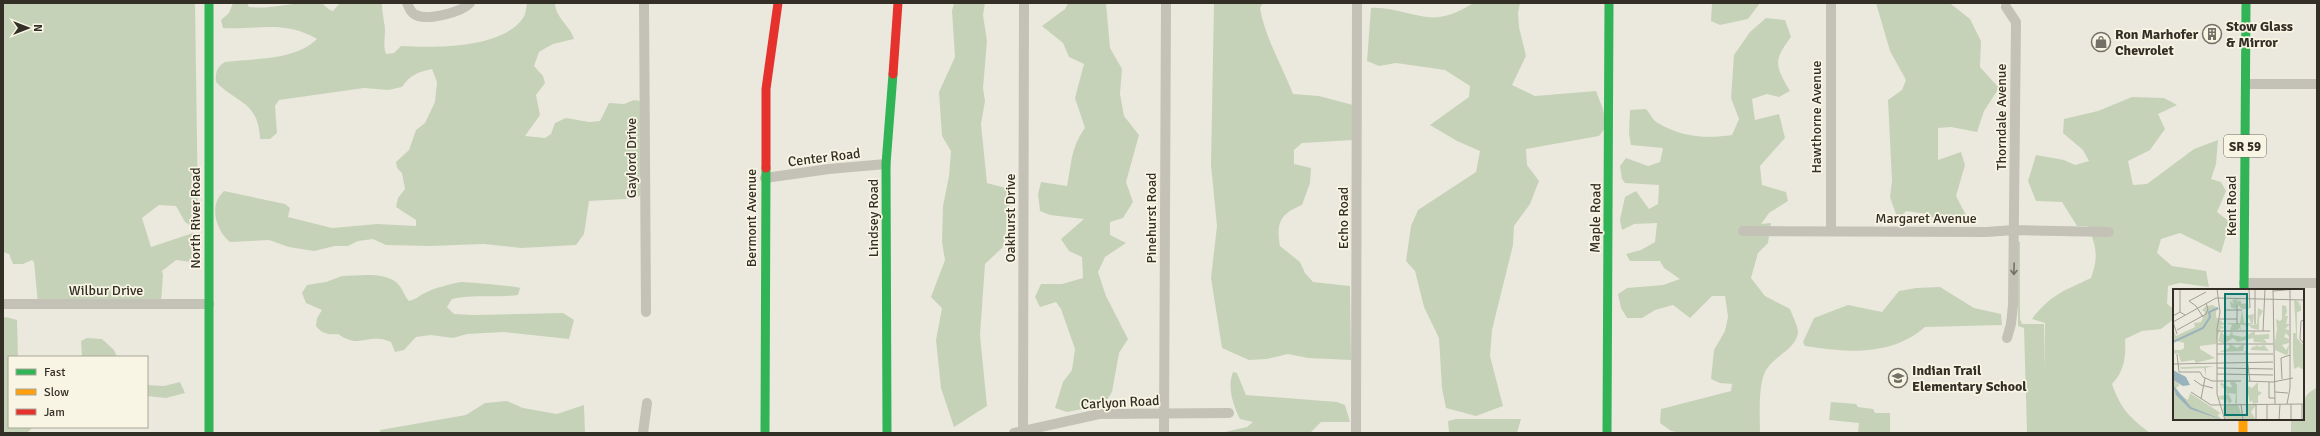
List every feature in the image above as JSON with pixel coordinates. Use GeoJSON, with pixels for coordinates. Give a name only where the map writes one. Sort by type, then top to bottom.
{"type":"FeatureCollection","features":[{"type":"Feature","properties":{"kind":"street","name":"North River Road"},"geometry":{"type":"LineString","coordinates":[[209,3],[209,433]]}},
{"type":"Feature","properties":{"kind":"street"},"geometry":{"type":"LineString","coordinates":[[407,3],[416,15],[428,17],[457,12],[470,3]]}},
{"type":"Feature","properties":{"kind":"street","name":"Gaylord Drive"},"geometry":{"type":"LineString","coordinates":[[644,3],[646,312]]}},
{"type":"Feature","properties":{"kind":"street","name":"Bermont Avenue"},"geometry":{"type":"LineString","coordinates":[[765,433],[766,89],[778,3]]}},
{"type":"Feature","properties":{"kind":"street","name":"Lindsey Road"},"geometry":{"type":"LineString","coordinates":[[887,433],[886,164],[898,3]]}},
{"type":"Feature","properties":{"kind":"street","name":"Oakhurst Drive"},"geometry":{"type":"LineString","coordinates":[[1020,432],[1024,3]]}},
{"type":"Feature","properties":{"kind":"street","name":"Pinehurst Road"},"geometry":{"type":"LineString","coordinates":[[1164,433],[1166,3]]}},
{"type":"Feature","properties":{"kind":"street","name":"Echo Road"},"geometry":{"type":"LineString","coordinates":[[1356,433],[1357,3]]}},
{"type":"Feature","properties":{"kind":"street","name":"Maple Road"},"geometry":{"type":"LineString","coordinates":[[1607,433],[1609,3]]}},
{"type":"Feature","properties":{"kind":"street","name":"Hawthorne Avenue"},"geometry":{"type":"LineString","coordinates":[[1831,3],[1831,231]]}},
{"type":"Feature","properties":{"kind":"street","name":"Kent Road"},"geometry":{"type":"LineString","coordinates":[[2244,287],[2247,84],[2246,3]]}},
{"type":"Feature","properties":{"kind":"street","name":"Thorndale Avenue"},"geometry":{"type":"LineString","coordinates":[[2006,7],[2016,22],[2012,316],[2007,338]]}},
{"type":"Feature","properties":{"kind":"street"},"geometry":{"type":"LineString","coordinates":[[2247,84],[2317,84]]}},
{"type":"Feature","properties":{"kind":"street","name":"Center Road"},"geometry":{"type":"LineString","coordinates":[[765,178],[829,169],[886,164]]}},
{"type":"Feature","properties":{"kind":"street","name":"Margaret Avenue"},"geometry":{"type":"LineString","coordinates":[[1743,231],[1986,232],[2014,230],[2109,232]]}},
{"type":"Feature","properties":{"kind":"street"},"geometry":{"type":"LineString","coordinates":[[2244,287],[2317,283]]}},
{"type":"Feature","properties":{"kind":"street","name":"Wilbur Drive"},"geometry":{"type":"LineString","coordinates":[[3,304],[209,304]]}},
{"type":"Feature","properties":{"kind":"street"},"geometry":{"type":"LineString","coordinates":[[643,433],[647,402]]}},
{"type":"Feature","properties":{"kind":"street","name":"Carlyon Road"},"geometry":{"type":"LineString","coordinates":[[1020,432],[1099,414],[1229,413]]}},
{"type":"Feature","properties":{"kind":"street"},"geometry":{"type":"LineString","coordinates":[[2243,420],[2243,433]]}},
{"type":"Feature","properties":{"kind":"green space"},"geometry":{"type":"Polygon","coordinates":[[[312,2],[321,3],[333,11],[340,3],[382,3],[385,26],[384,46],[386,54],[394,53],[401,46],[449,46],[484,41],[500,36],[513,28],[523,18],[527,3],[555,3],[560,18],[574,39],[553,44],[539,52],[534,66],[543,76],[545,83],[536,95],[540,115],[525,136],[545,138],[551,134],[555,123],[566,118],[589,122],[600,121],[609,103],[624,104],[634,100],[640,101],[643,112],[640,196],[625,199],[589,201],[584,234],[576,245],[521,248],[484,244],[429,246],[386,245],[373,239],[358,241],[348,246],[335,246],[314,251],[289,247],[269,240],[230,242],[225,237],[218,225],[215,210],[216,203],[224,191],[285,204],[290,208],[288,217],[332,228],[377,224],[416,226],[416,220],[396,207],[398,198],[405,189],[402,173],[397,168],[396,162],[409,150],[416,130],[425,123],[435,102],[437,82],[432,69],[415,75],[402,87],[388,90],[364,88],[279,100],[275,106],[277,133],[270,139],[260,139],[256,117],[251,110],[216,82],[216,73],[218,68],[225,62],[286,55],[308,46],[317,39],[305,33],[282,28],[223,28],[221,20],[229,13],[233,3],[247,3],[249,7],[258,8],[312,2]]]}},
{"type":"Feature","properties":{"kind":"green space"},"geometry":{"type":"Polygon","coordinates":[[[3,3],[195,3],[198,207],[196,207],[196,223],[191,226],[185,222],[176,206],[159,205],[142,218],[151,247],[193,233],[198,237],[198,263],[176,260],[162,271],[161,303],[38,304],[34,262],[32,260],[23,264],[13,264],[9,254],[3,252],[3,3]]]}},
{"type":"Feature","properties":{"kind":"green space"},"geometry":{"type":"Polygon","coordinates":[[[954,3],[985,3],[983,15],[987,41],[983,88],[985,101],[981,124],[987,183],[1013,190],[1003,247],[985,264],[980,335],[987,406],[954,427],[941,388],[936,340],[942,308],[931,297],[945,260],[942,242],[943,206],[949,176],[951,151],[942,136],[939,92],[955,57],[952,11],[954,3]]]}},
{"type":"Feature","properties":{"kind":"green space"},"geometry":{"type":"Polygon","coordinates":[[[1068,3],[1106,3],[1110,48],[1122,69],[1120,94],[1124,116],[1139,135],[1126,182],[1133,202],[1123,218],[1110,222],[1110,235],[1126,243],[1105,257],[1098,272],[1106,296],[1128,339],[1119,353],[1112,392],[1104,405],[1067,412],[1055,408],[1063,382],[1072,370],[1075,349],[1061,309],[1056,302],[1040,307],[1035,297],[1041,284],[1062,284],[1083,278],[1082,257],[1069,251],[1061,239],[1084,219],[1050,215],[1040,211],[1038,194],[1041,182],[1067,186],[1072,156],[1085,128],[1075,98],[1084,64],[1069,57],[1063,43],[1042,26],[1065,9],[1068,3]]]}},
{"type":"Feature","properties":{"kind":"green space"},"geometry":{"type":"Polygon","coordinates":[[[1214,3],[1263,3],[1260,8],[1262,19],[1293,94],[1319,96],[1353,105],[1353,140],[1302,143],[1294,150],[1294,164],[1311,168],[1310,183],[1302,205],[1284,216],[1279,225],[1280,246],[1300,262],[1305,273],[1313,282],[1350,286],[1351,360],[1308,358],[1288,354],[1267,359],[1249,360],[1222,348],[1211,278],[1217,226],[1211,165],[1214,3]]]}},
{"type":"Feature","properties":{"kind":"green space"},"geometry":{"type":"Polygon","coordinates":[[[1474,3],[1520,3],[1518,13],[1519,27],[1526,56],[1512,85],[1535,96],[1596,91],[1603,109],[1606,127],[1599,136],[1526,149],[1527,165],[1539,181],[1530,204],[1514,226],[1513,245],[1492,330],[1490,356],[1503,406],[1476,416],[1446,408],[1442,388],[1439,338],[1424,307],[1415,271],[1406,261],[1411,226],[1418,210],[1476,172],[1480,151],[1457,141],[1430,125],[1469,97],[1470,86],[1445,70],[1396,63],[1379,66],[1367,61],[1371,8],[1388,9],[1423,17],[1439,17],[1457,12],[1474,3]]]}},
{"type":"Feature","properties":{"kind":"green space"},"geometry":{"type":"Polygon","coordinates":[[[1712,3],[1760,3],[1748,19],[1720,25],[1711,21],[1712,3]]]}},
{"type":"Feature","properties":{"kind":"green space"},"geometry":{"type":"Polygon","coordinates":[[[1876,3],[1951,4],[1970,19],[1981,41],[1980,67],[1999,88],[1984,111],[1977,132],[1951,127],[1938,128],[1938,160],[1961,152],[1965,165],[1956,196],[1968,219],[1941,223],[1927,214],[1906,211],[1898,220],[1890,197],[1892,181],[1888,100],[1902,90],[1906,80],[1890,51],[1876,3]]]}},
{"type":"Feature","properties":{"kind":"green space"},"geometry":{"type":"Polygon","coordinates":[[[1766,18],[1785,20],[1791,37],[1781,52],[1778,63],[1781,75],[1790,91],[1779,97],[1767,94],[1752,99],[1755,120],[1779,114],[1785,138],[1760,166],[1762,185],[1786,192],[1788,201],[1769,213],[1761,224],[1771,223],[1768,243],[1758,253],[1751,278],[1765,296],[1790,309],[1798,330],[1797,338],[1789,348],[1768,367],[1765,372],[1760,393],[1760,433],[1682,433],[1671,431],[1660,423],[1661,409],[1731,391],[1732,384],[1720,383],[1711,379],[1714,350],[1725,331],[1728,317],[1725,296],[1712,296],[1690,318],[1673,305],[1655,310],[1642,318],[1627,318],[1621,308],[1618,294],[1627,288],[1663,285],[1680,279],[1664,268],[1660,261],[1630,261],[1626,254],[1641,250],[1655,242],[1657,223],[1634,224],[1622,230],[1620,220],[1625,197],[1636,191],[1649,209],[1658,204],[1659,185],[1625,183],[1622,179],[1620,166],[1626,158],[1648,166],[1660,162],[1663,148],[1631,145],[1629,134],[1630,110],[1646,109],[1656,122],[1667,128],[1685,134],[1703,137],[1732,135],[1739,119],[1731,98],[1734,55],[1750,32],[1766,18]]]}},
{"type":"Feature","properties":{"kind":"green space"},"geometry":{"type":"Polygon","coordinates":[[[2132,97],[2164,98],[2177,105],[2158,114],[2165,129],[2150,150],[2128,161],[2133,185],[2147,184],[2194,149],[2218,140],[2216,164],[2211,179],[2221,182],[2226,191],[2217,212],[2230,222],[2221,253],[2180,233],[2161,239],[2157,253],[2172,266],[2206,271],[2209,287],[2180,283],[2168,286],[2167,304],[2173,308],[2173,320],[2161,329],[2142,331],[2125,339],[2124,363],[2120,374],[2112,384],[2126,412],[2150,433],[2027,433],[2024,328],[2018,326],[2018,242],[2020,242],[2020,319],[2022,324],[2044,324],[2044,370],[2045,323],[2032,319],[2052,298],[2091,278],[2096,257],[2095,246],[2088,226],[2077,226],[2062,202],[2036,201],[2028,181],[2036,155],[2064,160],[2075,165],[2089,161],[2083,150],[2063,133],[2064,119],[2098,111],[2132,97]]]}},
{"type":"Feature","properties":{"kind":"green space"},"geometry":{"type":"Polygon","coordinates":[[[372,275],[386,277],[398,284],[409,301],[433,289],[461,282],[516,287],[520,288],[518,295],[476,296],[452,299],[447,307],[454,314],[563,313],[574,320],[569,339],[504,332],[467,334],[453,338],[431,335],[416,337],[404,350],[395,352],[391,342],[383,339],[352,341],[338,334],[321,331],[316,326],[317,318],[322,310],[306,303],[302,293],[307,285],[326,282],[342,276],[372,275]]]}},
{"type":"Feature","properties":{"kind":"green space"},"geometry":{"type":"Polygon","coordinates":[[[1940,287],[1974,308],[2001,314],[2002,325],[1925,327],[1898,343],[1884,348],[1868,350],[1837,350],[1805,346],[1803,342],[1814,318],[1848,305],[1882,312],[1899,291],[1916,288],[1940,287]]]}},
{"type":"Feature","properties":{"kind":"green space"},"geometry":{"type":"Polygon","coordinates":[[[6,317],[17,320],[18,356],[8,356],[8,428],[32,428],[27,433],[3,433],[3,318],[6,317]]]}},
{"type":"Feature","properties":{"kind":"green space"},"geometry":{"type":"Polygon","coordinates":[[[87,338],[102,339],[114,350],[117,356],[82,356],[81,341],[87,338]]]}},
{"type":"Feature","properties":{"kind":"green space"},"geometry":{"type":"Polygon","coordinates":[[[1233,372],[1237,373],[1246,395],[1337,402],[1345,405],[1350,422],[1321,422],[1310,433],[1220,433],[1247,427],[1253,422],[1240,419],[1235,408],[1231,390],[1231,378],[1233,372]]]}},
{"type":"Feature","properties":{"kind":"green space"},"geometry":{"type":"Polygon","coordinates":[[[180,382],[185,393],[166,398],[148,396],[148,385],[164,386],[180,382]]]}},
{"type":"Feature","properties":{"kind":"green space"},"geometry":{"type":"Polygon","coordinates":[[[2317,388],[2317,433],[2291,433],[2291,420],[2304,420],[2304,400],[2308,393],[2317,388]]]}},
{"type":"Feature","properties":{"kind":"green space"},"geometry":{"type":"Polygon","coordinates":[[[507,401],[523,408],[557,414],[584,405],[585,433],[380,433],[380,430],[466,415],[485,403],[507,401]]]}},
{"type":"Feature","properties":{"kind":"green space"},"geometry":{"type":"Polygon","coordinates":[[[1831,402],[1856,404],[1858,407],[1873,409],[1875,413],[1890,413],[1890,433],[1858,433],[1859,423],[1829,420],[1831,402]]]}},
{"type":"Feature","properties":{"kind":"green space"},"geometry":{"type":"Polygon","coordinates":[[[1456,419],[1521,419],[1517,433],[1449,433],[1448,421],[1456,419]]]}},
{"type":"Feature","properties":{"kind":"traffic: fast"},"geometry":{"type":"LineString","coordinates":[[209,3],[209,433]]}},
{"type":"Feature","properties":{"kind":"traffic: fast"},"geometry":{"type":"LineString","coordinates":[[1607,433],[1609,3]]}},
{"type":"Feature","properties":{"kind":"traffic: fast"},"geometry":{"type":"LineString","coordinates":[[2244,289],[2246,3]]}},
{"type":"Feature","properties":{"kind":"traffic: fast"},"geometry":{"type":"LineString","coordinates":[[887,433],[886,164],[893,74]]}},
{"type":"Feature","properties":{"kind":"traffic: fast"},"geometry":{"type":"LineString","coordinates":[[765,433],[766,168]]}},
{"type":"Feature","properties":{"kind":"traffic: slow"},"geometry":{"type":"LineString","coordinates":[[2243,420],[2243,433]]}},
{"type":"Feature","properties":{"kind":"traffic: jam"},"geometry":{"type":"LineString","coordinates":[[766,168],[766,89],[778,3]]}},
{"type":"Feature","properties":{"kind":"traffic: jam"},"geometry":{"type":"LineString","coordinates":[[893,74],[898,3]]}},
{"type":"Feature","properties":{"kind":"place","name":"Stow Glass & Mirror"},"geometry":{"type":"Point","coordinates":[2212,34]}},
{"type":"Feature","properties":{"kind":"place","name":"Ron Marhofer Chevrolet"},"geometry":{"type":"Point","coordinates":[2101,42]}},
{"type":"Feature","properties":{"kind":"place","name":"Indian Trail Elementary School"},"geometry":{"type":"Point","coordinates":[1898,378]}}]}
